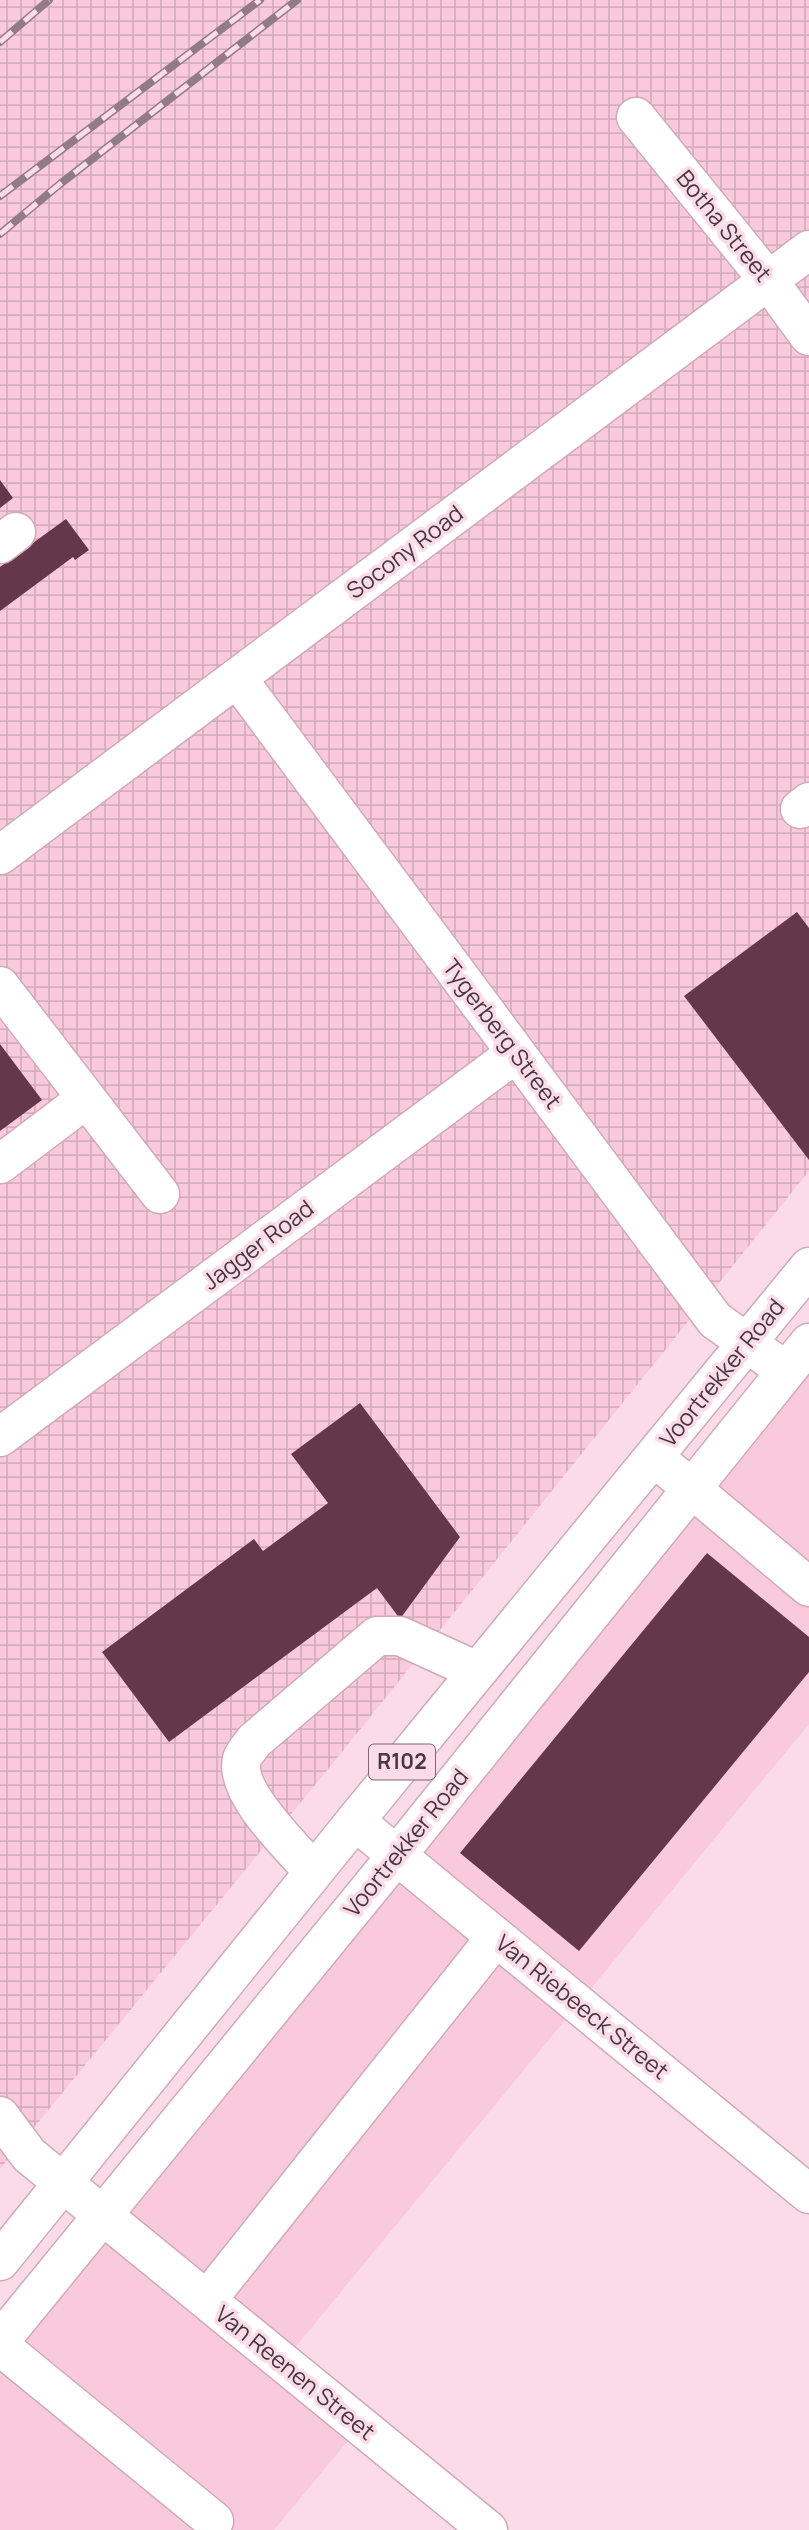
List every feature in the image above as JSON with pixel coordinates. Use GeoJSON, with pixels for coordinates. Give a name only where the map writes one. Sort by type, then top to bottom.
{"type":"FeatureCollection","features":[{"type":"Feature","properties":{"kind":"street","name":"Botha Street"},"geometry":{"type":"LineString","coordinates":[[636,117],[809,336]]}},
{"type":"Feature","properties":{"kind":"street","name":"Socony Road"},"geometry":{"type":"LineString","coordinates":[[0,855],[809,250]]}},
{"type":"Feature","properties":{"kind":"street","name":"Tygerberg Street"},"geometry":{"type":"LineString","coordinates":[[237,678],[715,1320],[747,1343],[797,1357]]}},
{"type":"Feature","properties":{"kind":"street"},"geometry":{"type":"LineString","coordinates":[[0,986],[160,1194]]}},
{"type":"Feature","properties":{"kind":"street","name":"Jagger Road"},"geometry":{"type":"LineString","coordinates":[[0,1437],[516,1053]]}},
{"type":"Feature","properties":{"kind":"street"},"geometry":{"type":"LineString","coordinates":[[0,1164],[86,1099]]}},
{"type":"Feature","properties":{"kind":"street","name":"Voortrekker Road"},"geometry":{"type":"LineString","coordinates":[[0,2261],[313,1871],[809,1267]]}},
{"type":"Feature","properties":{"kind":"street","name":"Voortrekker Road"},"geometry":{"type":"LineString","coordinates":[[0,2344],[797,1357]]}},
{"type":"Feature","properties":{"kind":"street"},"geometry":{"type":"LineString","coordinates":[[654,1457],[809,1587]]}},
{"type":"Feature","properties":{"kind":"street"},"geometry":{"type":"LineString","coordinates":[[313,1871],[257,1806],[247,1790],[241,1767],[242,1757],[254,1741],[377,1636],[400,1636],[477,1671]]}},
{"type":"Feature","properties":{"kind":"street","name":"Van Riebeeck Street"},"geometry":{"type":"LineString","coordinates":[[355,1821],[809,2193]]}},
{"type":"Feature","properties":{"kind":"street"},"geometry":{"type":"LineString","coordinates":[[207,2301],[496,1937]]}},
{"type":"Feature","properties":{"kind":"street","name":"Van Reenen Street"},"geometry":{"type":"LineString","coordinates":[[0,2116],[29,2155],[474,2525]]}},
{"type":"Feature","properties":{"kind":"street"},"geometry":{"type":"LineString","coordinates":[[0,2344],[214,2521]]}},
{"type":"Feature","properties":{"kind":"shaded area"},"geometry":{"type":"Polygon","coordinates":[[[0,0],[809,0],[809,1171],[342,1752],[0,2169],[0,0]]]}},
{"type":"Feature","properties":{"kind":"shaded area"},"geometry":{"type":"Polygon","coordinates":[[[809,1363],[809,1724],[284,2361],[361,2425],[274,2530],[0,2530],[0,2354],[809,1363]]]}},
{"type":"Feature","properties":{"kind":"building"},"geometry":{"type":"Polygon","coordinates":[[[0,480],[13,498],[0,508],[0,480]]]}},
{"type":"Feature","properties":{"kind":"building"},"geometry":{"type":"Polygon","coordinates":[[[66,519],[89,550],[75,560],[73,557],[0,611],[0,567],[66,519]]]}},
{"type":"Feature","properties":{"kind":"building"},"geometry":{"type":"Polygon","coordinates":[[[797,912],[809,928],[809,1160],[684,996],[797,912]]]}},
{"type":"Feature","properties":{"kind":"building"},"geometry":{"type":"Polygon","coordinates":[[[0,1044],[42,1100],[0,1131],[0,1044]]]}},
{"type":"Feature","properties":{"kind":"building"},"geometry":{"type":"Polygon","coordinates":[[[360,1403],[460,1537],[400,1619],[377,1588],[169,1742],[102,1652],[254,1539],[263,1551],[328,1503],[291,1454],[360,1403]]]}},
{"type":"Feature","properties":{"kind":"building"},"geometry":{"type":"Polygon","coordinates":[[[707,1553],[809,1637],[809,1672],[579,1951],[460,1853],[707,1553]]]}},
{"type":"Feature","properties":{"kind":"railway"},"geometry":{"type":"LineString","coordinates":[[0,42],[49,0]]}},
{"type":"Feature","properties":{"kind":"railway"},"geometry":{"type":"LineString","coordinates":[[0,196],[260,0]]}},
{"type":"Feature","properties":{"kind":"railway"},"geometry":{"type":"LineString","coordinates":[[0,234],[60,184],[297,0]]}}]}
